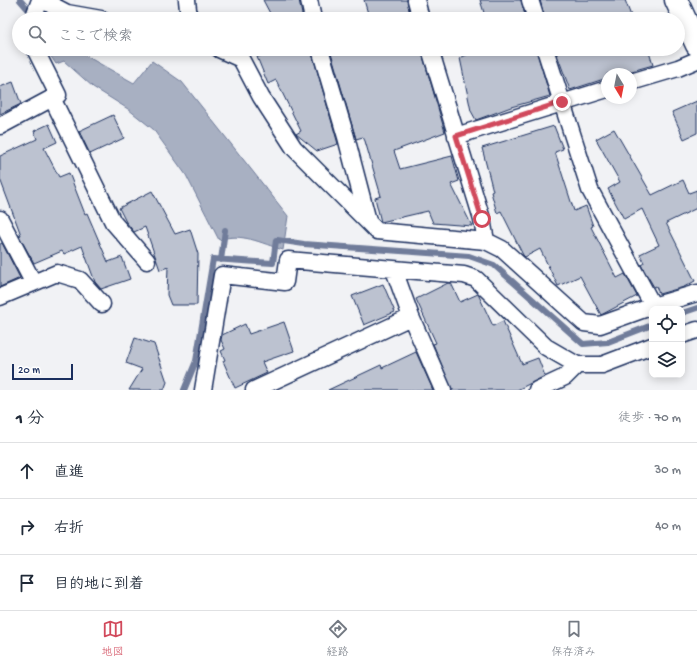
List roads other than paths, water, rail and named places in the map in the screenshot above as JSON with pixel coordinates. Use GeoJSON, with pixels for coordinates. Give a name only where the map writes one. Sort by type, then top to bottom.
{"type":"FeatureCollection","features":[{"type":"Feature","properties":{"kind":"highway"},"geometry":{"type":"LineString","coordinates":[[676,0],[682,12]]}},
{"type":"Feature","properties":{"kind":"highway"},"geometry":{"type":"LineString","coordinates":[[685,19],[697,45]]}},
{"type":"Feature","properties":{"kind":"street"},"geometry":{"type":"LineString","coordinates":[[187,0],[188,12]]}},
{"type":"Feature","properties":{"kind":"street"},"geometry":{"type":"LineString","coordinates":[[309,0],[312,12]]}},
{"type":"Feature","properties":{"kind":"street"},"geometry":{"type":"LineString","coordinates":[[416,0],[419,12]]}},
{"type":"Feature","properties":{"kind":"street"},"geometry":{"type":"LineString","coordinates":[[530,0],[534,12]]}},
{"type":"Feature","properties":{"kind":"street"},"geometry":{"type":"LineString","coordinates":[[38,6],[63,12]]}},
{"type":"Feature","properties":{"kind":"street"},"geometry":{"type":"LineString","coordinates":[[0,126],[58,95],[38,56]]}},
{"type":"Feature","properties":{"kind":"street"},"geometry":{"type":"LineString","coordinates":[[234,56],[241,59],[262,97],[294,148],[377,231],[486,241],[502,249],[584,323],[600,325],[649,307]]}},
{"type":"Feature","properties":{"kind":"street"},"geometry":{"type":"LineString","coordinates":[[322,56],[346,137],[368,222]]}},
{"type":"Feature","properties":{"kind":"street"},"geometry":{"type":"LineString","coordinates":[[432,56],[482,219],[486,241]]}},
{"type":"Feature","properties":{"kind":"street"},"geometry":{"type":"LineString","coordinates":[[547,56],[590,190],[653,306],[697,293]]}},
{"type":"Feature","properties":{"kind":"street"},"geometry":{"type":"LineString","coordinates":[[637,80],[678,68],[697,60]]}},
{"type":"Feature","properties":{"kind":"street"},"geometry":{"type":"LineString","coordinates":[[456,136],[601,91]]}},
{"type":"Feature","properties":{"kind":"street"},"geometry":{"type":"LineString","coordinates":[[52,98],[113,222],[147,261]]}},
{"type":"Feature","properties":{"kind":"street"},"geometry":{"type":"LineString","coordinates":[[0,219],[33,282]]}},
{"type":"Feature","properties":{"kind":"street"},"geometry":{"type":"LineString","coordinates":[[203,390],[222,275],[285,282],[288,260],[464,275],[476,279],[546,347],[577,365],[602,365],[649,347]]}},
{"type":"Feature","properties":{"kind":"street"},"geometry":{"type":"LineString","coordinates":[[394,270],[411,317],[443,390]]}},
{"type":"Feature","properties":{"kind":"street"},"geometry":{"type":"LineString","coordinates":[[0,297],[57,273],[80,280],[102,304]]}},
{"type":"Feature","properties":{"kind":"street"},"geometry":{"type":"LineString","coordinates":[[254,390],[411,317]]}},
{"type":"Feature","properties":{"kind":"street"},"geometry":{"type":"LineString","coordinates":[[685,334],[697,330]]}},
{"type":"Feature","properties":{"kind":"street"},"geometry":{"type":"LineString","coordinates":[[537,390],[565,377],[577,365]]}},
{"type":"Feature","properties":{"kind":"water"},"geometry":{"type":"Polygon","coordinates":[[[51,56],[86,56],[134,83],[152,61],[182,82],[288,216],[283,250],[251,239],[235,237],[219,240],[186,175],[153,129],[128,109],[93,87],[64,61],[56,64],[51,56]]]}},
{"type":"Feature","properties":{"kind":"waterway"},"geometry":{"type":"LineString","coordinates":[[20,0],[30,12]]}},
{"type":"Feature","properties":{"kind":"waterway"},"geometry":{"type":"LineString","coordinates":[[221,260],[225,230]]}},
{"type":"Feature","properties":{"kind":"waterway"},"geometry":{"type":"LineString","coordinates":[[184,390],[196,361],[213,259],[273,263],[276,240]]}},
{"type":"Feature","properties":{"kind":"waterway"},"geometry":{"type":"LineString","coordinates":[[277,240],[304,244],[469,256],[494,265],[583,344],[608,342],[649,326]]}},
{"type":"Feature","properties":{"kind":"waterway"},"geometry":{"type":"LineString","coordinates":[[685,312],[697,308]]}}]}
